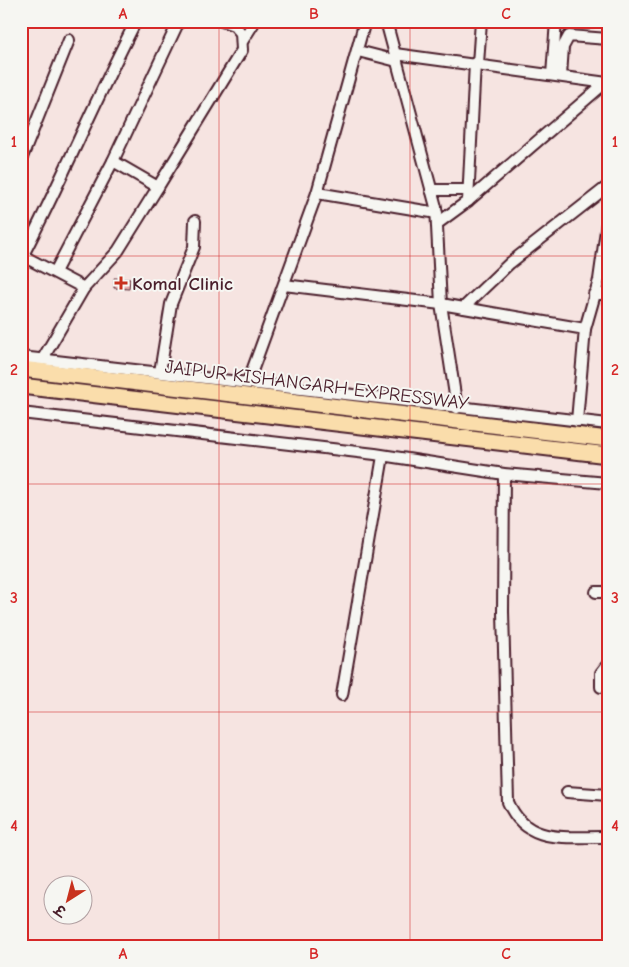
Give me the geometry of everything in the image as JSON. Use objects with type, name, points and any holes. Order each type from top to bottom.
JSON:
[{"type":"highway","name":"JAIPUR KISHANGARH EXPRESSWAY","points":[[21,369],[608,439]]},
{"type":"highway","name":"JAIPUR KISHANGARH EXPRESSWAY","points":[[21,386],[608,455]]},
{"type":"street","points":[[84,288],[22,255],[57,191],[92,108],[136,21]]},
{"type":"street","points":[[55,272],[112,161],[179,21]]},
{"type":"street","points":[[42,360],[84,288],[118,251],[242,50],[243,40],[241,33],[234,25],[222,21]]},
{"type":"street","points":[[243,40],[255,21]]},
{"type":"street","points":[[248,382],[317,193],[365,21]]},
{"type":"street","points":[[386,21],[437,218],[441,304],[457,408]]},
{"type":"street","points":[[468,196],[476,64],[481,21]]},
{"type":"street","points":[[556,21],[556,75]]},
{"type":"street","points":[[556,75],[563,47],[569,36],[608,39]]},
{"type":"street","points":[[21,160],[69,40]]},
{"type":"street","points":[[358,51],[396,58],[476,64],[606,83]]},
{"type":"street","points":[[317,193],[437,218],[468,196],[606,83]]},
{"type":"street","points":[[112,161],[158,187]]},
{"type":"street","points":[[463,308],[510,263],[608,186]]},
{"type":"street","points":[[431,190],[468,196]]},
{"type":"street","points":[[577,421],[585,329],[599,280],[608,216]]},
{"type":"street","points":[[160,372],[171,304],[194,247],[195,221]]},
{"type":"street","points":[[284,286],[441,304],[585,329]]},
{"type":"street","points":[[594,294],[608,294]]},
{"type":"street","points":[[21,357],[608,424]]},
{"type":"street","points":[[21,413],[383,456],[504,474],[608,483]]},
{"type":"street","points":[[342,695],[383,456]]},
{"type":"street","points":[[504,474],[503,612],[508,802],[514,816],[529,830],[547,836],[608,837]]},
{"type":"street","points":[[596,592],[608,592]]},
{"type":"street","points":[[601,687],[601,673],[608,664]]},
{"type":"street","points":[[567,792],[608,795]]},
{"type":"building","points":[[114,278],[130,279],[129,289],[114,288]]},
{"type":"place","name":"Komal Clinic","points":[[121,283]]}]
